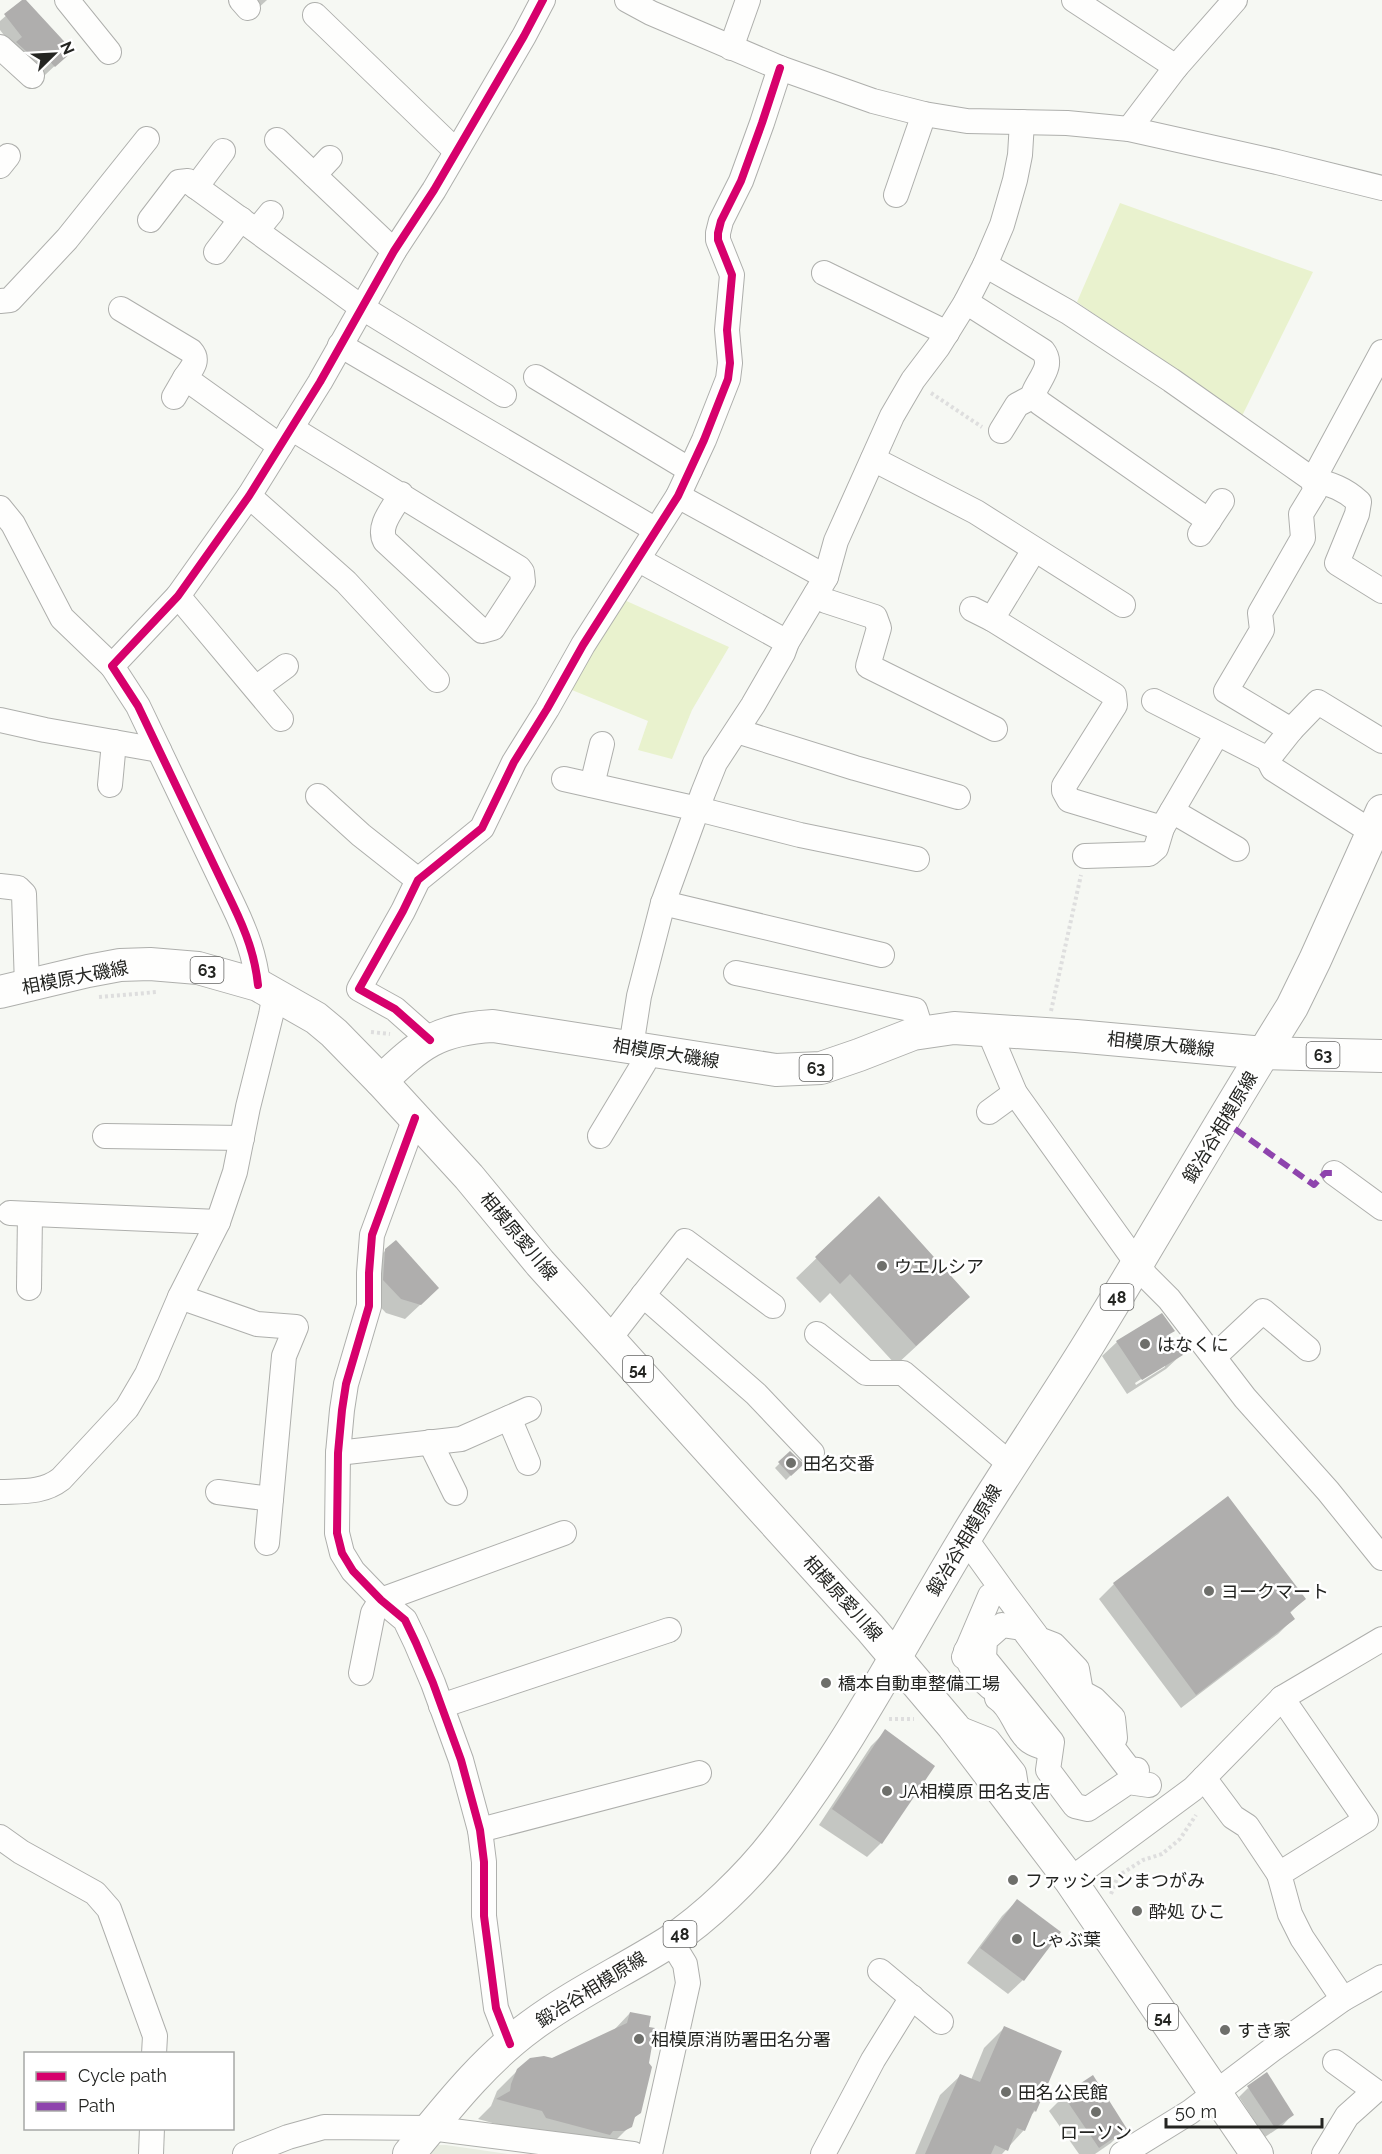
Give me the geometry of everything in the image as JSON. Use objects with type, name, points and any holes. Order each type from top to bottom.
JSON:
[{"type":"main road","name":"鍛冶谷相模原線","points":[[409,2154],[450,2102],[510,2044],[562,2004],[671,1941],[721,1899],[776,1842],[824,1772],[895,1658],[1010,1464],[1090,1342],[1292,1007],[1377,821]]},
{"type":"main road","name":"相模原大磯線","points":[[13,989],[120,966],[150,964],[198,968],[267,989],[316,1018],[381,1081],[411,1053],[430,1040],[458,1029],[493,1026],[776,1070],[821,1068],[922,1032],[954,1028],[1264,1053],[1382,1056]]},
{"type":"main road","name":"相模原愛川線","points":[[381,1081],[469,1177],[540,1263],[610,1338],[953,1726],[1070,1880],[1257,2154]]},
{"type":"street","points":[[67,0],[109,52]]},
{"type":"street","points":[[112,666],[178,596],[249,496],[394,251],[434,190],[543,0]]},
{"type":"street","points":[[627,0],[651,13],[780,68],[873,100],[924,114],[967,121],[1067,123],[1129,129],[1382,188]]},
{"type":"street","points":[[731,48],[748,0]]},
{"type":"street","points":[[1074,0],[1176,67]]},
{"type":"street","points":[[1129,129],[1176,67],[1235,0]]},
{"type":"street","points":[[317,26],[456,151]]},
{"type":"street","points":[[0,47],[32,76]]},
{"type":"street","points":[[430,1040],[395,1009],[359,989],[403,911],[418,879],[482,828],[514,762],[584,645],[678,496],[690,470],[717,410],[730,371],[727,330],[732,275],[718,240],[718,233],[721,221],[745,171],[780,68]]},
{"type":"street","points":[[896,195],[924,114]]},
{"type":"street","points":[[600,1137],[644,1063],[639,1048],[639,996],[663,903],[715,763],[737,731],[821,585],[836,542],[892,416],[913,381],[947,333],[986,265],[1002,225],[1015,180],[1020,155],[1022,122]]},
{"type":"street","points":[[0,301],[10,300],[33,278],[147,139]]},
{"type":"street","points":[[277,140],[322,166],[394,251]]},
{"type":"street","points":[[196,188],[223,151]]},
{"type":"street","points":[[150,220],[179,182],[188,181],[196,188],[256,221],[362,307],[504,395]]},
{"type":"street","points":[[216,252],[256,221]]},
{"type":"street","points":[[986,265],[1068,312],[1171,380],[1313,480],[1333,484],[1350,493],[1359,502],[1357,514],[1337,563],[1382,591]]},
{"type":"street","points":[[824,273],[947,333]]},
{"type":"street","points":[[966,302],[1043,351],[1047,356],[1047,367],[1034,396],[1017,405],[1001,430]]},
{"type":"street","points":[[121,309],[194,355],[195,365],[180,388],[401,494],[519,568],[523,582],[493,628],[482,630],[385,541],[382,536],[383,525],[401,494]]},
{"type":"street","points":[[340,345],[656,530]]},
{"type":"street","points":[[1291,730],[1226,691],[1262,630],[1260,613],[1303,538],[1301,514],[1315,491],[1313,480],[1382,352]]},
{"type":"street","points":[[536,377],[690,470]]},
{"type":"street","points":[[1034,396],[1040,403],[1136,457],[1210,519]]},
{"type":"street","points":[[873,459],[980,504],[1034,550],[1065,557],[1123,605]]},
{"type":"street","points":[[249,496],[346,582],[436,680]]},
{"type":"street","points":[[678,496],[821,585],[826,601],[875,617],[887,629],[868,666],[908,697],[984,730]]},
{"type":"street","points":[[0,508],[13,524],[62,618],[112,666],[138,706],[248,936],[267,989],[235,1172],[218,1222],[180,1297],[147,1374],[127,1408],[62,1479],[51,1487],[41,1490],[0,1492]]},
{"type":"street","points":[[1034,550],[982,614],[1116,698],[1115,705],[1064,786],[1069,800],[1167,820],[1237,849]]},
{"type":"street","points":[[639,560],[787,642]]},
{"type":"street","points":[[178,596],[281,719]]},
{"type":"street","points":[[256,688],[286,666]]},
{"type":"street","points":[[1154,701],[1268,759],[1273,769],[1377,821]]},
{"type":"street","points":[[1268,759],[1291,730],[1318,702],[1382,741]]},
{"type":"street","points":[[0,720],[159,750]]},
{"type":"street","points":[[737,731],[858,758],[932,800],[958,797]]},
{"type":"street","points":[[1084,856],[1149,854],[1156,848],[1167,820],[1217,734]]},
{"type":"street","points":[[110,785],[114,742]]},
{"type":"street","points":[[592,785],[602,744]]},
{"type":"street","points":[[564,779],[698,809],[803,826],[876,841],[917,859]]},
{"type":"street","points":[[318,796],[366,827],[418,879]]},
{"type":"street","points":[[0,886],[18,888],[24,894],[13,989]]},
{"type":"street","points":[[663,903],[767,919],[847,936],[882,955]]},
{"type":"street","points":[[736,973],[807,977],[915,1010],[922,1032]]},
{"type":"street","points":[[988,1029],[1016,1093],[1137,1264],[1215,1356],[1245,1398],[1328,1491],[1382,1558]]},
{"type":"street","points":[[989,1112],[1016,1093]]},
{"type":"street","points":[[415,1118],[372,1235],[369,1306],[346,1384],[339,1453],[337,1533],[342,1553],[353,1571],[381,1600],[405,1620],[461,1760],[480,1830],[484,1862],[484,1916],[496,2008],[510,2044]]},
{"type":"street","points":[[105,1136],[242,1138]]},
{"type":"street","points":[[1334,1173],[1382,1208]]},
{"type":"street","points":[[29,1288],[20,1214],[218,1222]]},
{"type":"street","points":[[610,1338],[685,1241],[773,1306]]},
{"type":"street","points":[[643,1295],[763,1387],[812,1453]]},
{"type":"street","points":[[180,1297],[257,1324],[296,1327],[284,1356],[267,1543]]},
{"type":"street","points":[[1215,1356],[1263,1311],[1303,1336]]},
{"type":"street","points":[[817,1334],[866,1373],[903,1373],[1010,1464]]},
{"type":"street","points":[[874,1393],[891,1373]]},
{"type":"street","points":[[339,1453],[461,1439],[519,1414],[528,1463]]},
{"type":"street","points":[[430,1442],[455,1493]]},
{"type":"street","points":[[218,1492],[271,1499]]},
{"type":"street","points":[[361,1673],[373,1613],[381,1600],[564,1533]]},
{"type":"street","points":[[965,1538],[1003,1599],[1031,1634],[1081,1692],[1094,1699],[1113,1718],[1127,1770]]},
{"type":"street","points":[[1003,1599],[969,1641],[962,1664],[963,1672],[982,1689],[1007,1704],[1080,1796],[1088,1797],[1127,1770]]},
{"type":"street","points":[[1047,1752],[1052,1742],[984,1658],[985,1640],[1002,1625],[1031,1634],[1127,1770],[1167,1810]]},
{"type":"street","points":[[441,1706],[669,1630]]},
{"type":"street","points":[[1070,1880],[1167,1810],[1204,1778],[1282,1698],[1382,1639]]},
{"type":"street","points":[[1279,1875],[1366,1820],[1282,1698]]},
{"type":"street","points":[[480,1830],[699,1773]]},
{"type":"street","points":[[1204,1778],[1233,1817],[1247,1826],[1279,1875],[1294,1922],[1342,1999]]},
{"type":"street","points":[[0,1837],[21,1852],[95,1893],[109,1909],[155,2036],[154,2052]]},
{"type":"street","points":[[650,2154],[688,1983],[685,1964],[671,1941]]},
{"type":"street","points":[[880,1971],[941,2022]]},
{"type":"street","points":[[1122,2154],[1190,2112],[1342,1999],[1382,1977]]},
{"type":"street","points":[[823,2154],[873,2060],[912,1997]]},
{"type":"street","points":[[1324,2154],[1347,2116],[1375,2091],[1335,2062]]},
{"type":"street","points":[[245,2154],[288,2137],[324,2127],[430,2128],[633,2154]]},
{"type":"street","points":[[151,2154],[152,2130]]},
{"type":"path","points":[[913,381],[987,430],[993,432],[1001,430]]},
{"type":"path","points":[[1049,1022],[1084,856]]},
{"type":"path","points":[[98,998],[162,992]]},
{"type":"shaded area","points":[[438,2145],[446,2145],[508,2154],[431,2154]]},
{"type":"green space","points":[[1120,203],[1313,272],[1241,418],[1077,302]]},
{"type":"green space","points":[[622,599],[729,647],[692,710],[672,759],[638,750],[648,721],[567,688]]},
{"type":"building","points":[[22,0],[26,0],[73,51],[55,67],[44,55],[37,61],[16,42],[22,37],[4,14]]},
{"type":"building","name":"ウエルシア","points":[[879,1196],[970,1297],[916,1346],[850,1274],[840,1284],[815,1257]]},
{"type":"building","points":[[396,1240],[439,1288],[421,1305],[401,1299],[383,1280],[385,1249]]},
{"type":"building","points":[[1162,1313],[1175,1331],[1168,1335],[1183,1355],[1142,1380],[1116,1341]]},
{"type":"building","name":"田名交番","points":[[790,1451],[804,1464],[791,1476],[778,1462]]},
{"type":"building","name":"ヨークマート","points":[[1228,1496],[1306,1599],[1290,1612],[1295,1619],[1196,1695],[1113,1583]]},
{"type":"building","points":[[885,1729],[935,1766],[882,1844],[832,1809]]},
{"type":"building","points":[[1017,1899],[1061,1932],[1024,1981],[980,1948]]},
{"type":"building","points":[[630,2012],[651,2016],[649,2027],[655,2028],[649,2063],[652,2067],[641,2113],[635,2117],[632,2127],[624,2131],[613,2131],[610,2135],[546,2118],[542,2111],[496,2099],[510,2091],[517,2069],[530,2058],[544,2056],[552,2058],[627,2023]]},
{"type":"building","name":"田名公民館","points":[[1004,2026],[1062,2051],[1036,2112],[1034,2110],[1025,2131],[1017,2128],[1008,2151],[995,2145],[991,2154],[925,2154],[960,2074],[980,2082]]},
{"type":"building","points":[[1267,2072],[1294,2115],[1275,2128],[1247,2086]]},
{"type":"building","name":"ローソン","points":[[1093,2075],[1127,2129],[1099,2148],[1063,2095]]},
{"type":"marked path","points":[[1235,1129],[1314,1185],[1325,1173],[1334,1173]]},
{"type":"cycle path","points":[[258,985],[252,954],[238,915],[138,706],[112,666],[178,596],[249,496],[320,382],[394,251],[434,190],[543,0]]},
{"type":"cycle path","points":[[430,1040],[395,1009],[359,989],[418,880],[482,828],[514,762],[583,645],[678,496],[704,440],[728,379],[730,363],[727,330],[732,275],[718,240],[718,233],[721,221],[741,181],[780,68]]},
{"type":"cycle path","points":[[415,1118],[372,1235],[369,1306],[346,1384],[342,1410],[338,1453],[337,1533],[342,1553],[353,1571],[381,1600],[405,1620],[433,1683],[461,1760],[480,1830],[484,1862],[484,1916],[496,2008],[510,2044]]},
{"type":"place","name":"ウエルシア","points":[[882,1266]]},
{"type":"place","name":"はなくに","points":[[1145,1344]]},
{"type":"place","name":"田名交番","points":[[791,1463]]},
{"type":"place","name":"ヨークマート","points":[[1209,1591]]},
{"type":"place","name":"橋本自動車整備工場","points":[[826,1683]]},
{"type":"place","name":"JA相模原 田名支店","points":[[887,1791]]},
{"type":"place","name":"ファッションまつがみ","points":[[1013,1880]]},
{"type":"place","name":"酔処 ひこ","points":[[1137,1911]]},
{"type":"place","name":"しゃぶ葉","points":[[1017,1939]]},
{"type":"place","name":"すき家","points":[[1225,2030]]},
{"type":"place","name":"相模原消防署田名分署","points":[[639,2039]]},
{"type":"place","name":"田名公民館","points":[[1006,2092]]},
{"type":"place","name":"ローソン","points":[[1096,2112]]}]
